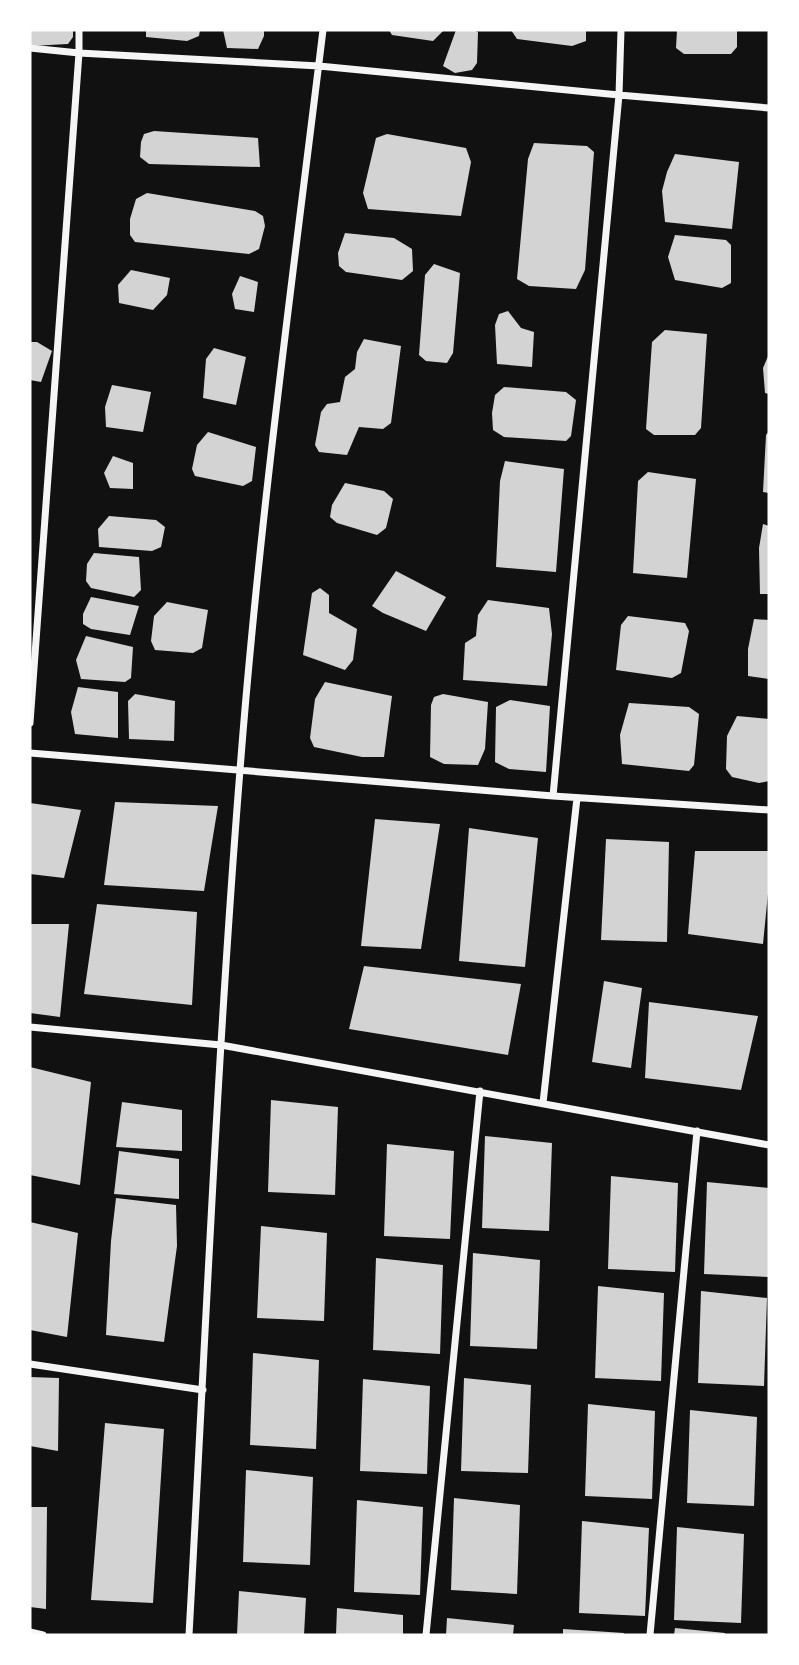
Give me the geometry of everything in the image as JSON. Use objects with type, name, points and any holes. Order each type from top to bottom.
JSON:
[{"type":"street","points":[[30,723],[79,30]]},
{"type":"street","points":[[189,1635],[221,1045],[240,769],[267,487],[323,30]]},
{"type":"street","points":[[553,796],[619,96],[621,30]]},
{"type":"street","points":[[30,48],[318,66],[769,108]]},
{"type":"street","points":[[30,752],[553,796],[769,810]]},
{"type":"street","points":[[543,1103],[577,797]]},
{"type":"street","points":[[30,1027],[221,1045],[769,1145]]},
{"type":"street","points":[[426,1635],[480,1091]]},
{"type":"street","points":[[650,1635],[697,1132]]},
{"type":"street","points":[[30,1364],[203,1390]]},
{"type":"street","points":[[30,1632],[43,1635]]},
{"type":"building","points":[[30,30],[73,30],[73,37],[68,44],[30,46]]},
{"type":"building","points":[[146,30],[200,30],[199,36],[187,41],[146,37]]},
{"type":"building","points":[[223,30],[264,30],[264,36],[258,49],[227,48]]},
{"type":"building","points":[[389,30],[444,30],[433,41],[392,35]]},
{"type":"building","points":[[456,30],[478,32],[477,63],[472,70],[455,73],[443,66]]},
{"type":"building","points":[[511,30],[586,30],[586,41],[572,46],[517,39]]},
{"type":"building","points":[[677,30],[737,30],[737,47],[731,54],[684,54],[676,48]]},
{"type":"building","points":[[154,131],[258,138],[260,167],[149,164],[140,157],[141,142],[144,134]]},
{"type":"building","points":[[387,134],[466,148],[471,162],[461,216],[368,209],[363,193],[376,138]]},
{"type":"building","points":[[534,143],[587,146],[594,152],[585,270],[576,289],[529,286],[517,279],[528,159]]},
{"type":"building","points":[[675,154],[739,162],[732,229],[665,222],[662,191]]},
{"type":"building","points":[[147,193],[255,211],[263,216],[265,226],[259,249],[249,254],[135,242],[130,235],[130,219],[136,199]]},
{"type":"building","points":[[345,233],[394,238],[412,249],[413,271],[402,280],[346,272],[339,266],[338,253]]},
{"type":"building","points":[[675,235],[726,240],[731,245],[731,283],[722,288],[675,280],[668,257]]},
{"type":"building","points":[[434,264],[460,273],[453,353],[447,363],[426,361],[419,355],[425,275]]},
{"type":"building","points":[[131,270],[170,278],[167,295],[153,310],[119,303],[118,285]]},
{"type":"building","points":[[240,276],[258,282],[254,312],[235,309],[232,294]]},
{"type":"building","points":[[508,311],[521,328],[534,332],[532,367],[497,364],[495,325],[499,314]]},
{"type":"building","points":[[665,330],[707,334],[701,428],[695,435],[654,435],[646,429],[652,342]]},
{"type":"building","points":[[364,339],[401,346],[391,423],[383,429],[359,427],[347,455],[319,452],[315,445],[321,412],[327,404],[340,402],[345,377],[355,369],[357,352]]},
{"type":"building","points":[[30,342],[37,342],[52,351],[41,382],[30,380]]},
{"type":"building","points":[[214,348],[246,357],[236,405],[203,398],[206,359]]},
{"type":"building","points":[[769,354],[769,394],[765,393],[763,368]]},
{"type":"building","points":[[112,385],[151,392],[143,432],[106,427],[105,407]]},
{"type":"building","points":[[504,387],[566,392],[576,400],[571,436],[566,441],[504,437],[493,430],[495,395]]},
{"type":"building","points":[[769,431],[769,493],[763,492],[766,435]]},
{"type":"building","points":[[208,432],[256,447],[252,481],[243,486],[195,476],[192,469],[197,445]]},
{"type":"building","points":[[113,456],[133,463],[133,489],[110,488],[104,473]]},
{"type":"building","points":[[505,461],[564,469],[556,572],[496,567],[500,481]]},
{"type":"building","points":[[648,472],[696,479],[687,578],[633,573],[638,481]]},
{"type":"building","points":[[345,483],[384,491],[393,499],[386,528],[377,535],[337,523],[330,517],[332,505]]},
{"type":"building","points":[[109,516],[156,520],[165,527],[161,547],[152,551],[99,547],[98,529]]},
{"type":"building","points":[[763,524],[769,526],[769,594],[760,594],[759,548]]},
{"type":"building","points":[[94,553],[139,557],[141,590],[134,597],[91,588],[86,581],[87,564]]},
{"type":"building","points":[[396,571],[446,597],[426,631],[372,606]]},
{"type":"building","points":[[320,588],[329,595],[329,613],[357,629],[353,660],[345,670],[303,655],[312,593]]},
{"type":"building","points":[[91,597],[139,606],[130,635],[91,629],[83,624],[83,614]]},
{"type":"building","points":[[488,600],[549,608],[552,634],[547,686],[463,680],[465,643],[476,636],[478,615]]},
{"type":"building","points":[[167,602],[208,610],[202,648],[193,653],[155,650],[151,641],[154,616]]},
{"type":"building","points":[[628,616],[685,623],[689,631],[681,673],[672,678],[616,670],[621,625]]},
{"type":"building","points":[[754,619],[769,620],[769,679],[748,676],[748,649]]},
{"type":"building","points":[[86,636],[133,647],[131,678],[125,682],[81,679],[76,660]]},
{"type":"building","points":[[325,682],[392,696],[384,757],[362,757],[314,747],[310,738],[315,699]]},
{"type":"building","points":[[78,687],[118,692],[118,738],[75,734],[71,712]]},
{"type":"building","points":[[135,694],[175,701],[174,741],[129,739],[128,701]]},
{"type":"building","points":[[443,694],[488,702],[485,749],[478,765],[444,764],[430,757],[431,705],[434,697]]},
{"type":"building","points":[[510,700],[550,706],[546,772],[509,769],[495,762],[496,707]]},
{"type":"building","points":[[629,703],[689,707],[699,714],[694,765],[689,771],[622,764],[620,735]]},
{"type":"building","points":[[737,716],[769,719],[769,781],[759,783],[732,777],[726,769],[727,736]]},
{"type":"building","points":[[115,802],[218,806],[204,891],[104,885]]},
{"type":"building","points":[[30,803],[81,810],[64,878],[30,874]]},
{"type":"building","points":[[375,819],[440,824],[421,949],[361,946]]},
{"type":"building","points":[[469,828],[538,838],[525,967],[459,961]]},
{"type":"building","points":[[606,839],[669,842],[667,942],[601,940]]},
{"type":"building","points":[[695,851],[769,851],[763,944],[688,934]]},
{"type":"building","points":[[97,904],[197,912],[192,1005],[84,994]]},
{"type":"building","points":[[30,924],[69,924],[60,1017],[30,1013]]},
{"type":"building","points":[[364,966],[521,984],[508,1055],[349,1029]]},
{"type":"building","points":[[604,981],[642,988],[631,1068],[592,1062]]},
{"type":"building","points":[[649,1002],[758,1016],[741,1090],[645,1078]]},
{"type":"building","points":[[30,1067],[91,1082],[80,1185],[30,1175]]},
{"type":"building","points":[[271,1100],[338,1107],[335,1195],[268,1192]]},
{"type":"building","points":[[122,1102],[182,1110],[182,1151],[116,1147]]},
{"type":"building","points":[[485,1136],[552,1143],[549,1231],[482,1228]]},
{"type":"building","points":[[387,1144],[454,1151],[450,1239],[384,1236]]},
{"type":"building","points":[[119,1151],[179,1159],[179,1199],[114,1194]]},
{"type":"building","points":[[611,1176],[678,1183],[675,1272],[608,1269]]},
{"type":"building","points":[[707,1182],[769,1188],[769,1277],[704,1274]]},
{"type":"building","points":[[116,1198],[176,1205],[177,1246],[164,1342],[106,1335]]},
{"type":"building","points":[[30,1222],[78,1233],[67,1337],[30,1330]]},
{"type":"building","points":[[261,1226],[327,1233],[324,1321],[257,1318]]},
{"type":"building","points":[[473,1253],[540,1260],[537,1349],[470,1346]]},
{"type":"building","points":[[376,1258],[443,1265],[440,1354],[373,1350]]},
{"type":"building","points":[[598,1286],[664,1293],[661,1381],[595,1378]]},
{"type":"building","points":[[701,1291],[767,1298],[764,1386],[698,1383]]},
{"type":"building","points":[[253,1353],[319,1360],[316,1449],[250,1445]]},
{"type":"building","points":[[30,1377],[59,1378],[58,1451],[30,1446]]},
{"type":"building","points":[[464,1378],[531,1385],[528,1473],[461,1471]]},
{"type":"building","points":[[363,1379],[430,1386],[427,1474],[360,1471]]},
{"type":"building","points":[[588,1404],[655,1411],[652,1499],[585,1496]]},
{"type":"building","points":[[690,1410],[757,1417],[754,1506],[687,1503]]},
{"type":"building","points":[[105,1423],[164,1429],[153,1603],[91,1600]]},
{"type":"building","points":[[246,1470],[313,1477],[310,1565],[243,1562]]},
{"type":"building","points":[[454,1498],[520,1505],[517,1594],[451,1590]]},
{"type":"building","points":[[357,1500],[423,1507],[420,1595],[354,1592]]},
{"type":"building","points":[[30,1507],[47,1507],[46,1609],[30,1607]]},
{"type":"building","points":[[582,1521],[649,1528],[645,1616],[579,1613]]},
{"type":"building","points":[[677,1527],[744,1534],[741,1623],[674,1620]]},
{"type":"building","points":[[239,1591],[306,1598],[304,1635],[237,1635]]},
{"type":"building","points":[[337,1608],[403,1615],[403,1635],[336,1635]]},
{"type":"building","points":[[447,1618],[514,1625],[513,1635],[446,1635]]},
{"type":"building","points":[[675,1628],[725,1633],[725,1635],[674,1635]]},
{"type":"building","points":[[563,1629],[624,1633],[624,1635],[563,1635]]}]
